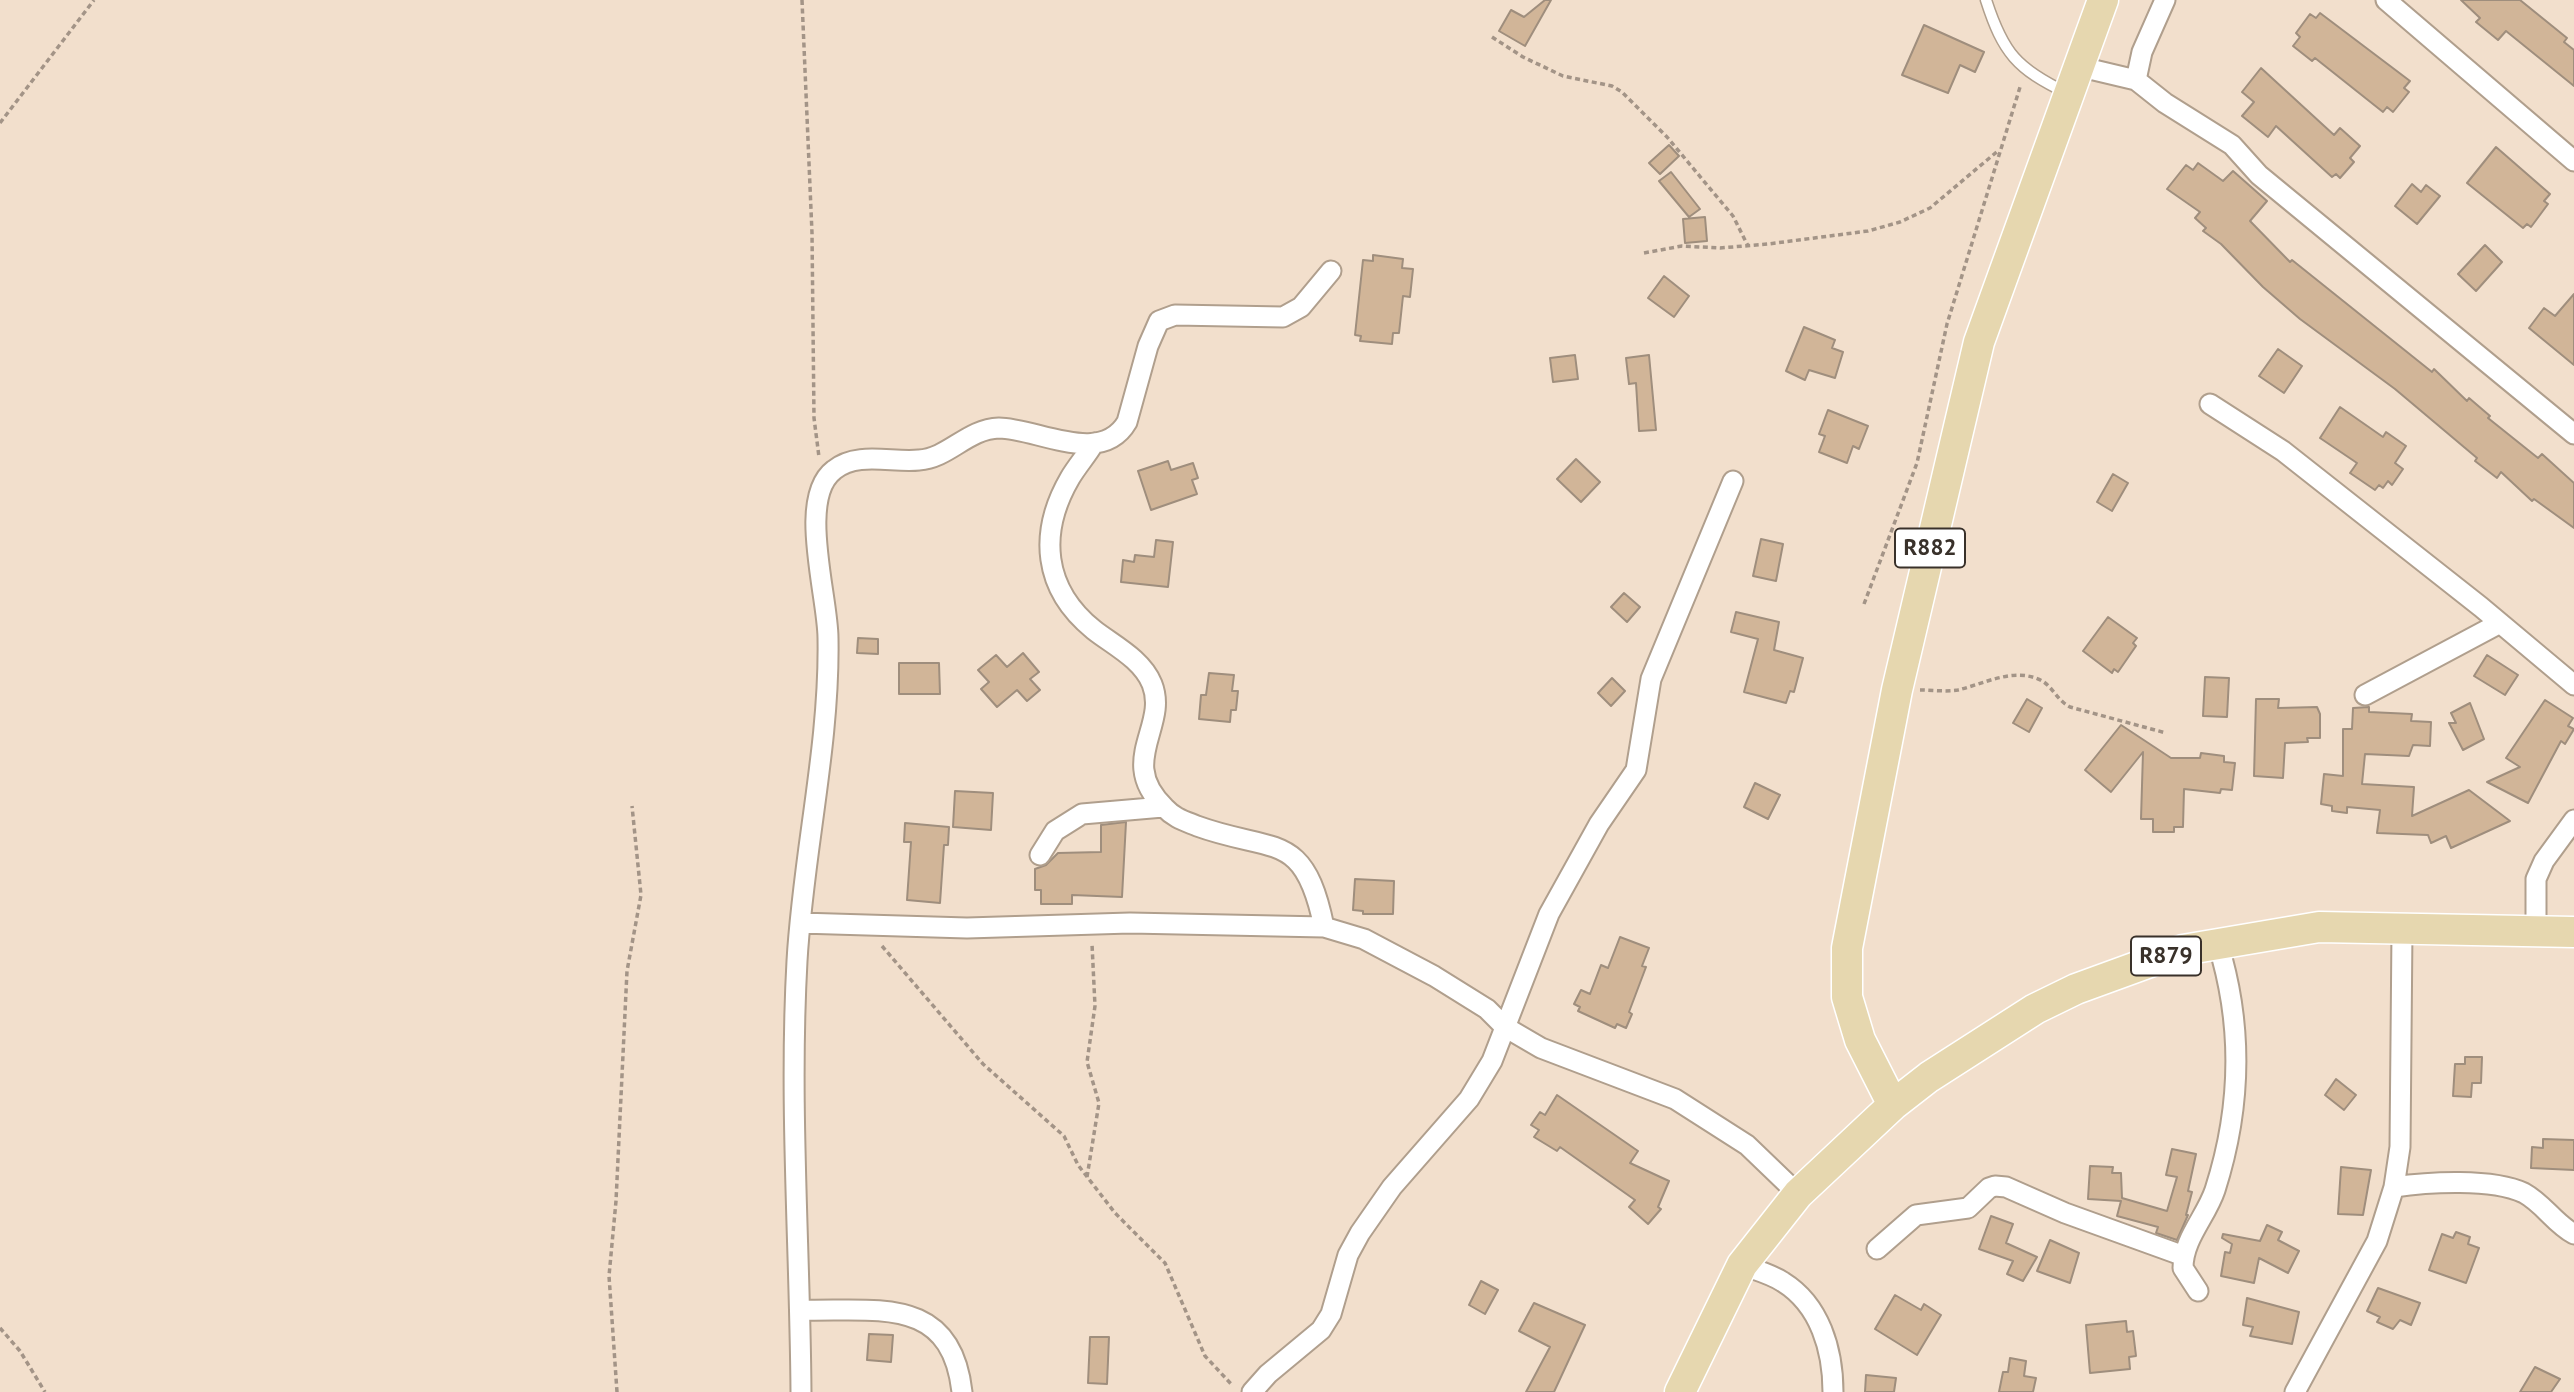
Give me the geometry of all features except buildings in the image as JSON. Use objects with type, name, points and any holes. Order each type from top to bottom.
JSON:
[{"type":"main road","name":"R882","points":[[1893,1105],[1860,1040],[1847,997],[1847,948],[1897,690],[1979,342],[2103,0]]},
{"type":"main road","name":"R879","points":[[1680,1392],[1742,1265],[1820,1170],[1929,1077],[2035,1009],[2076,989],[2183,950],[2319,927],[2574,932]]},
{"type":"street","points":[[2136,80],[2142,52],[2165,0]]},
{"type":"street","points":[[2386,0],[2574,161]]},
{"type":"street","points":[[2072,80],[2136,80],[2165,103],[2232,145],[2259,175],[2574,434]]},
{"type":"street","points":[[801,1392],[793,1069],[800,923],[825,727],[828,635],[816,514],[822,480],[836,467],[851,461],[920,460],[934,457],[961,440],[985,430],[1001,428],[1053,439],[1094,443],[1110,438],[1124,427],[1133,406],[1148,346],[1160,321],[1175,315],[1283,317],[1301,307],[1331,271]]},
{"type":"street","points":[[2210,404],[2283,451],[2574,685]]},
{"type":"street","points":[[1094,443],[1061,497],[1053,521],[1050,559],[1059,589],[1073,611],[1137,664],[1152,683],[1155,701],[1153,720],[1143,753],[1144,773],[1163,807],[1188,822],[1274,844],[1303,864],[1317,894],[1324,927]]},
{"type":"street","points":[[1245,1390],[1321,1330],[1331,1314],[1348,1255],[1360,1233],[1392,1187],[1469,1099],[1492,1060],[1549,914],[1599,824],[1636,770],[1651,679],[1733,481]]},
{"type":"street","points":[[2365,695],[2500,623]]},
{"type":"street","points":[[1040,855],[1055,831],[1082,814],[1163,807]]},
{"type":"street","points":[[2536,930],[2536,878],[2544,861],[2574,820]]},
{"type":"street","points":[[800,923],[967,928],[1091,925],[1324,927],[1364,939],[1443,981],[1487,1009],[1505,1027],[1541,1048],[1675,1099],[1747,1145],[1798,1194]]},
{"type":"street","points":[[2295,1392],[2377,1241],[2394,1187],[2400,1147],[2402,930]]},
{"type":"street","points":[[2198,1291],[2182,1268],[2184,1256],[2214,1194],[2235,1107],[2237,1046],[2229,978],[2218,944]]},
{"type":"street","points":[[2394,1187],[2419,1183],[2503,1187],[2523,1193],[2543,1207],[2558,1225],[2574,1234]]},
{"type":"street","points":[[1877,1249],[1916,1215],[1968,1208],[1989,1188],[1995,1186],[2006,1187],[2065,1213],[2184,1256]]},
{"type":"street","points":[[1742,1265],[1782,1282],[1809,1304],[1824,1333],[1833,1392]]},
{"type":"street","points":[[800,1310],[915,1316],[937,1330],[949,1345],[954,1354],[962,1392]]},
{"type":"lane","points":[[1986,0],[2000,41],[2010,56],[2026,70],[2072,80]]},
{"type":"path","points":[[0,123],[94,0]]},
{"type":"path","points":[[802,0],[812,233],[814,418],[822,480]]},
{"type":"path","points":[[1492,37],[1524,57],[1563,75],[1612,86],[1622,92],[1667,137],[1733,216],[1748,246]]},
{"type":"path","points":[[1864,604],[1917,463],[1947,324],[2026,70]]},
{"type":"path","points":[[1644,253],[1682,246],[1748,246],[1868,231],[1900,222],[1930,208],[2001,148]]},
{"type":"path","points":[[1897,690],[1955,690],[1992,680],[2027,675],[2040,680],[2063,703],[2070,706],[2166,733]]},
{"type":"path","points":[[617,1392],[609,1276],[616,1201],[627,971],[641,895],[632,806]]},
{"type":"path","points":[[1087,1177],[1099,1103],[1087,1062],[1095,1006],[1091,925]]},
{"type":"path","points":[[865,926],[983,1064],[1064,1136],[1087,1177],[1115,1213],[1165,1264],[1205,1356],[1245,1390]]},
{"type":"path","points":[[0,1328],[20,1351],[45,1392]]}]
